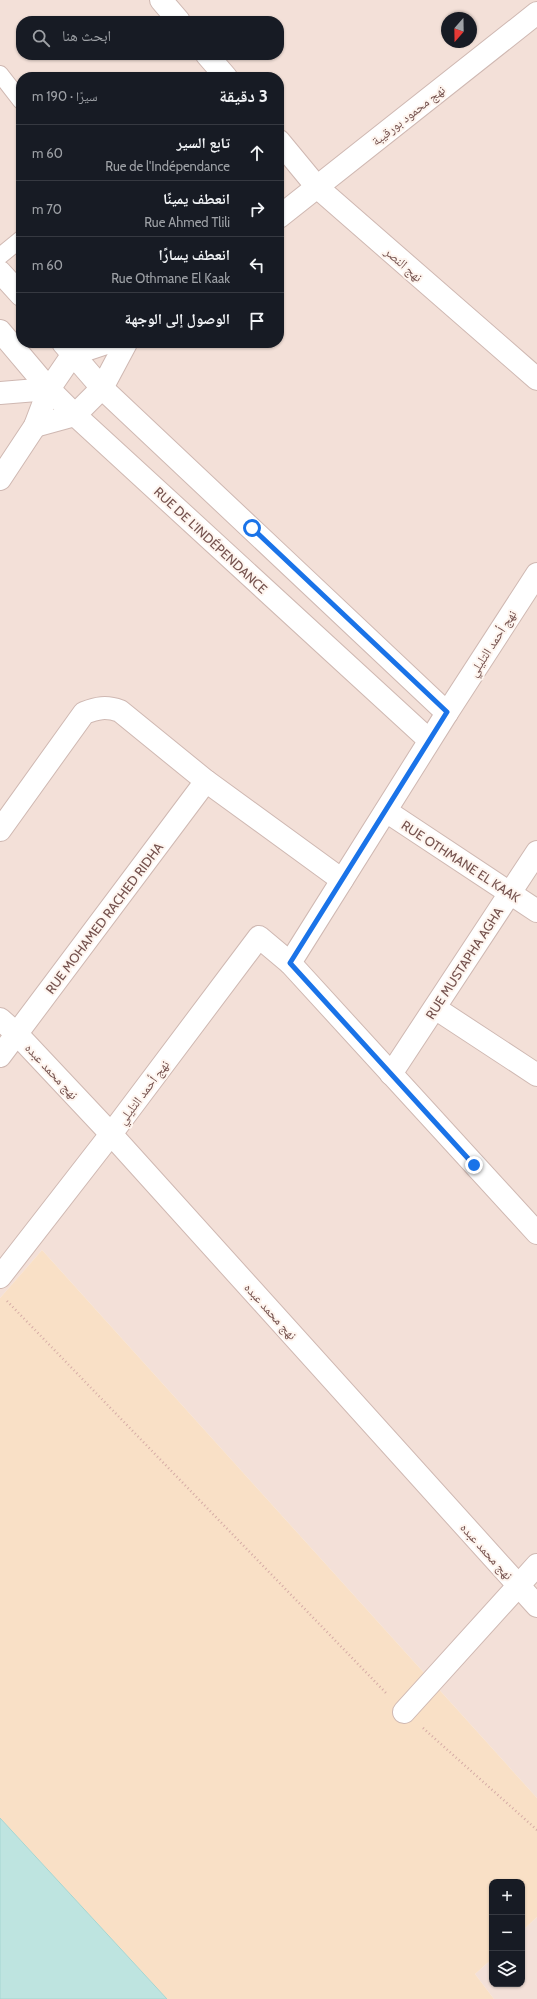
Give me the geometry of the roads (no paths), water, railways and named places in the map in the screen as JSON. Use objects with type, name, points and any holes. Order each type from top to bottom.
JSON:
[{"type":"street","points":[[161,0],[175,16]]},
{"type":"street","name":"نهج محمود بورقيبة","points":[[284,213],[537,13]]},
{"type":"street","points":[[211,60],[222,72]]},
{"type":"street","name":"نهج النصر","points":[[284,147],[317,187],[537,379]]},
{"type":"street","points":[[0,272],[16,290]]},
{"type":"street","name":"RUE DE L'INDÉPENDANCE","points":[[0,331],[49,389],[75,415],[429,740]]},
{"type":"street","points":[[35,426],[75,415],[102,388],[123,348]]},
{"type":"street","points":[[0,479],[35,426],[49,389],[68,349],[102,388],[447,712]]},
{"type":"street","points":[[0,393],[49,389]]},
{"type":"street","name":"نهج أحمد التليلي","points":[[0,1277],[111,1134],[259,937],[290,963],[447,712],[533,588]]},
{"type":"street","points":[[0,830],[84,713],[95,708],[108,707],[120,711],[206,780],[342,880]]},
{"type":"street","name":"RUE MOHAMED RACHED RIDHA","points":[[0,1056],[206,780]]},
{"type":"street","name":"RUE OTHMANE EL KAAK","points":[[386,811],[537,912]]},
{"type":"street","name":"RUE MUSTAPHA AGHA","points":[[391,1074],[537,852]]},
{"type":"street","points":[[290,963],[537,1233]]},
{"type":"street","points":[[435,1008],[537,1075]]},
{"type":"street","name":"نهج محمد عبده","points":[[0,1019],[17,1034],[111,1134],[537,1606]]},
{"type":"street","points":[[404,1712],[537,1565]]},
{"type":"lane","points":[[0,74],[16,95]]},
{"type":"lane","points":[[0,256],[16,243]]},
{"type":"water","points":[[0,1818],[167,1999],[0,1999]]}]
